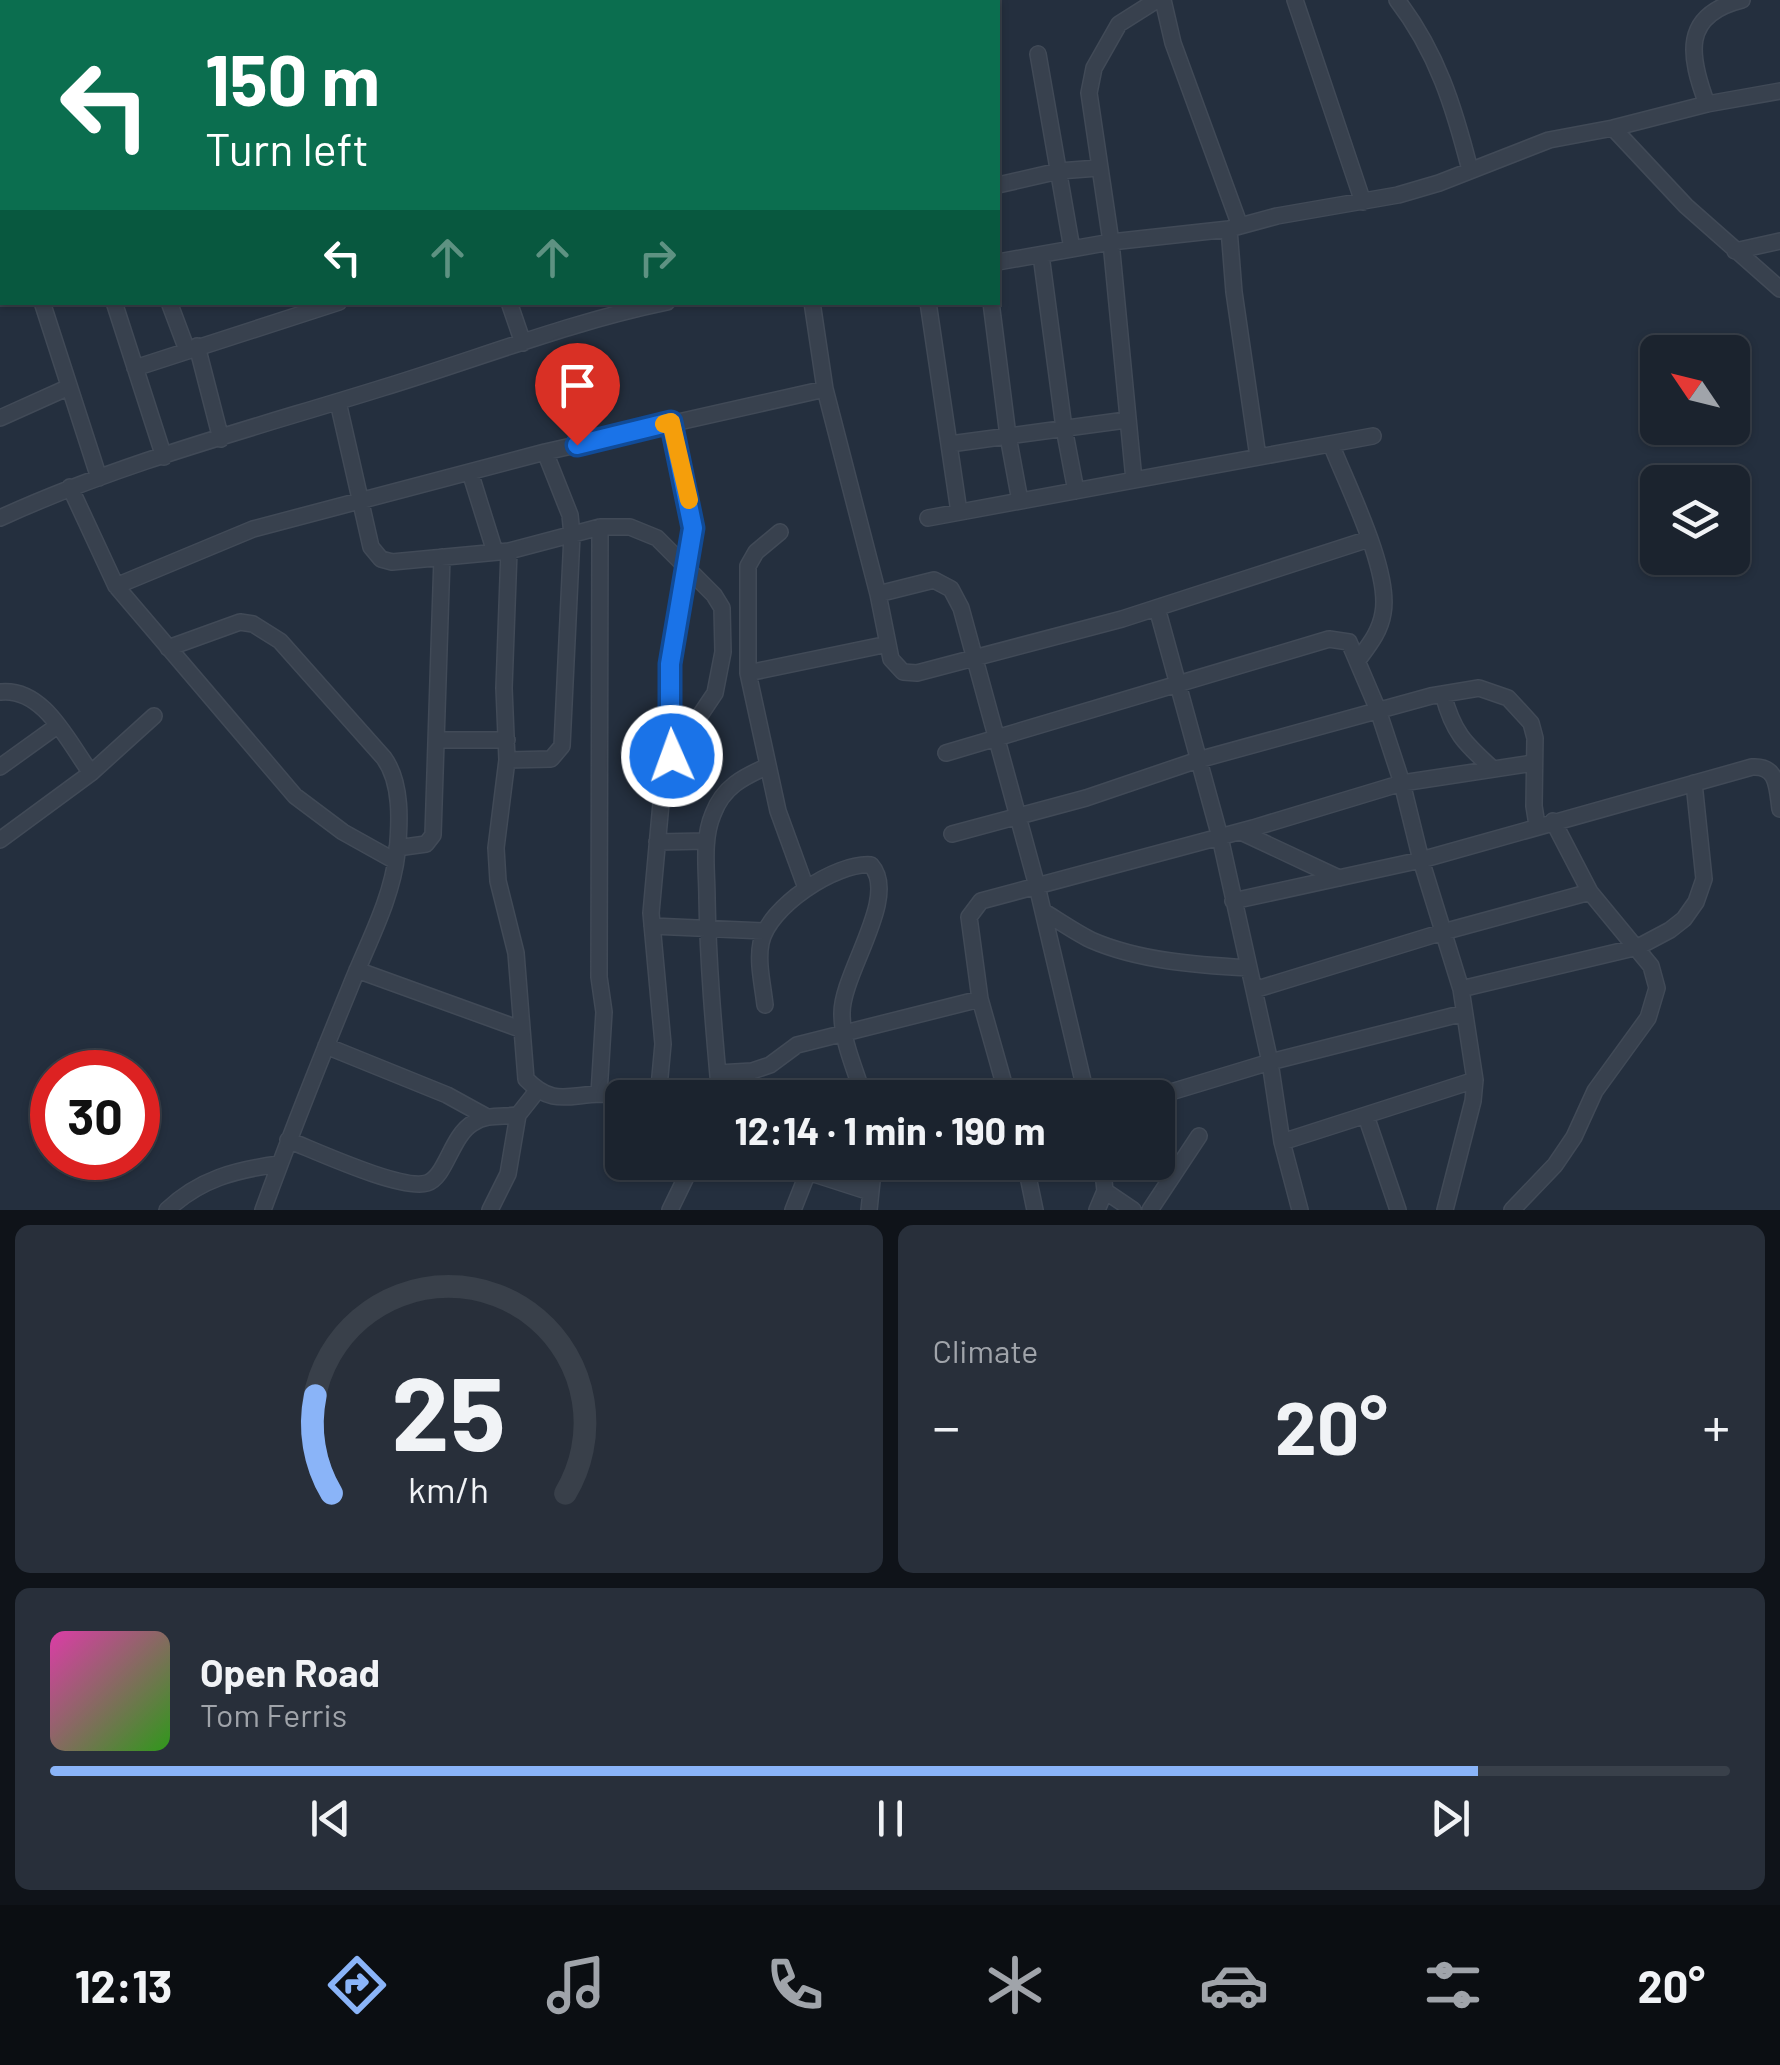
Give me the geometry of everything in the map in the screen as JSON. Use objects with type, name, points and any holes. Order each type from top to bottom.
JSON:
[{"type":"street","points":[[1134,480],[1111,242],[1089,93],[1094,68],[1119,24],[1160,0],[1234,228],[1234,292],[1258,458]]},
{"type":"street","points":[[1295,0],[1363,202]]},
{"type":"street","points":[[1397,0],[1429,46],[1452,98],[1470,170]]},
{"type":"street","points":[[1706,104],[1696,73],[1696,31],[1712,10],[1742,0]]},
{"type":"street","points":[[1038,54],[1072,249]]},
{"type":"street","points":[[1000,262],[1111,242],[1234,228],[1277,216],[1363,202],[1426,187],[1549,140],[1780,91]]},
{"type":"street","points":[[1613,128],[1686,206],[1780,289]]},
{"type":"street","points":[[1000,185],[1058,171],[1098,168]]},
{"type":"street","points":[[1736,251],[1780,241]]},
{"type":"street","points":[[1040,254],[1076,490]]},
{"type":"street","points":[[43,305],[99,478]]},
{"type":"street","points":[[115,305],[164,456]]},
{"type":"street","points":[[170,305],[192,348],[221,439]]},
{"type":"street","points":[[135,368],[329,305]]},
{"type":"street","points":[[510,305],[523,342]]},
{"type":"street","points":[[0,518],[70,487],[164,456],[606,316],[654,305]]},
{"type":"street","points":[[812,305],[825,389],[891,659],[904,672],[916,673],[1156,608],[1368,539]]},
{"type":"street","points":[[928,305],[959,512]]},
{"type":"street","points":[[991,305],[1020,501]]},
{"type":"street","points":[[0,418],[68,386]]},
{"type":"street","points":[[116,586],[253,529],[545,452],[825,389]]},
{"type":"street","points":[[338,402],[371,546],[380,559],[392,562],[502,552],[600,527],[645,531],[687,566],[722,608],[723,652],[715,693],[667,769],[652,926],[663,1044],[660,1080]]},
{"type":"street","points":[[950,444],[1126,420]]},
{"type":"street","points":[[671,422],[692,514],[670,664],[670,712],[679,746]]},
{"type":"street","points":[[928,518],[1372,436]]},
{"type":"street","points":[[1331,444],[1378,562],[1384,610],[1378,634],[1358,660]]},
{"type":"street","points":[[506,760],[551,759],[562,746],[572,535],[570,515],[545,452]]},
{"type":"street","points":[[470,472],[502,552],[507,740],[496,848],[498,881],[516,953],[526,1079],[549,1096],[605,1095]]},
{"type":"street","points":[[70,487],[116,586],[295,796],[343,832],[396,854],[426,844],[433,836],[442,557]]},
{"type":"street","points":[[599,1094],[604,1012],[599,977],[600,527]]},
{"type":"street","points":[[780,532],[756,552],[748,566],[748,673],[778,810],[806,888]]},
{"type":"street","points":[[878,594],[934,580],[944,584],[961,608],[1044,911],[1082,1080]]},
{"type":"street","points":[[1156,608],[1220,837],[1270,1062],[1282,1142],[1300,1210]]},
{"type":"street","points":[[168,648],[240,622],[253,624],[280,641],[394,771],[398,797],[396,854],[383,908],[263,1210]]},
{"type":"street","points":[[946,753],[1329,639],[1346,640],[1378,710],[1462,989],[1475,1080],[1445,1210]]},
{"type":"street","points":[[748,673],[888,644]]},
{"type":"street","points":[[952,834],[1086,798],[1198,760],[1442,694],[1479,688],[1508,698],[1531,723],[1535,738],[1533,763],[1545,823],[1590,892],[1651,966],[1656,988],[1648,1018],[1595,1092],[1574,1137],[1555,1165],[1512,1210]]},
{"type":"street","points":[[0,692],[26,695],[41,704],[91,773]]},
{"type":"street","points":[[1442,694],[1450,722],[1460,738],[1493,769]]},
{"type":"street","points":[[0,840],[91,773],[154,716]]},
{"type":"street","points":[[0,767],[57,726]]},
{"type":"street","points":[[436,740],[507,740]]},
{"type":"street","points":[[1003,1080],[980,999],[977,953],[969,917],[981,901],[1241,832],[1402,783],[1533,763]]},
{"type":"street","points":[[719,1080],[707,952],[706,841],[711,817],[730,786],[768,766]]},
{"type":"street","points":[[1233,901],[1421,860],[1752,767],[1765,767],[1776,782],[1780,808]]},
{"type":"street","points":[[1462,989],[1638,947],[1684,919],[1696,902],[1704,879],[1694,783]]},
{"type":"street","points":[[1241,832],[1339,878]]},
{"type":"street","points":[[658,842],[706,841]]},
{"type":"street","points":[[765,1006],[760,952],[766,931],[778,912],[806,888],[862,864],[871,865],[879,880],[878,902],[845,993],[842,1012],[859,1080]]},
{"type":"street","points":[[1254,990],[1590,892]]},
{"type":"street","points":[[1044,911],[1088,939],[1122,952],[1249,968]]},
{"type":"street","points":[[652,926],[766,931]]},
{"type":"street","points":[[357,970],[520,1029]]},
{"type":"street","points":[[718,1073],[752,1071],[770,1065],[797,1045],[980,999]]},
{"type":"street","points":[[1175,1091],[1270,1062],[1464,1013]]},
{"type":"street","points":[[326,1046],[447,1095],[487,1117]]},
{"type":"street","points":[[1282,1142],[1475,1080]]},
{"type":"street","points":[[288,1140],[385,1177],[426,1184],[435,1179],[459,1134],[487,1117],[524,1112],[537,1090]]},
{"type":"street","points":[[490,1210],[508,1174],[518,1115]]},
{"type":"street","points":[[1366,1116],[1398,1210]]},
{"type":"street","points":[[1150,1210],[1199,1136]]},
{"type":"street","points":[[167,1210],[206,1180],[280,1164]]},
{"type":"street","points":[[670,1210],[684,1180]]},
{"type":"street","points":[[793,1210],[805,1180]]},
{"type":"street","points":[[833,1180],[870,1192]]},
{"type":"street","points":[[869,1210],[872,1180]]},
{"type":"street","points":[[1029,1180],[1036,1210]]},
{"type":"street","points":[[1097,1210],[1105,1191],[1104,1180]]},
{"type":"street","points":[[1105,1191],[1133,1210]]},
{"type":"slow traffic","points":[[664,424],[671,422],[689,500]]},
{"type":"route","points":[[577,445],[671,422],[693,528],[670,664],[670,712],[679,746],[672,756]]}]
